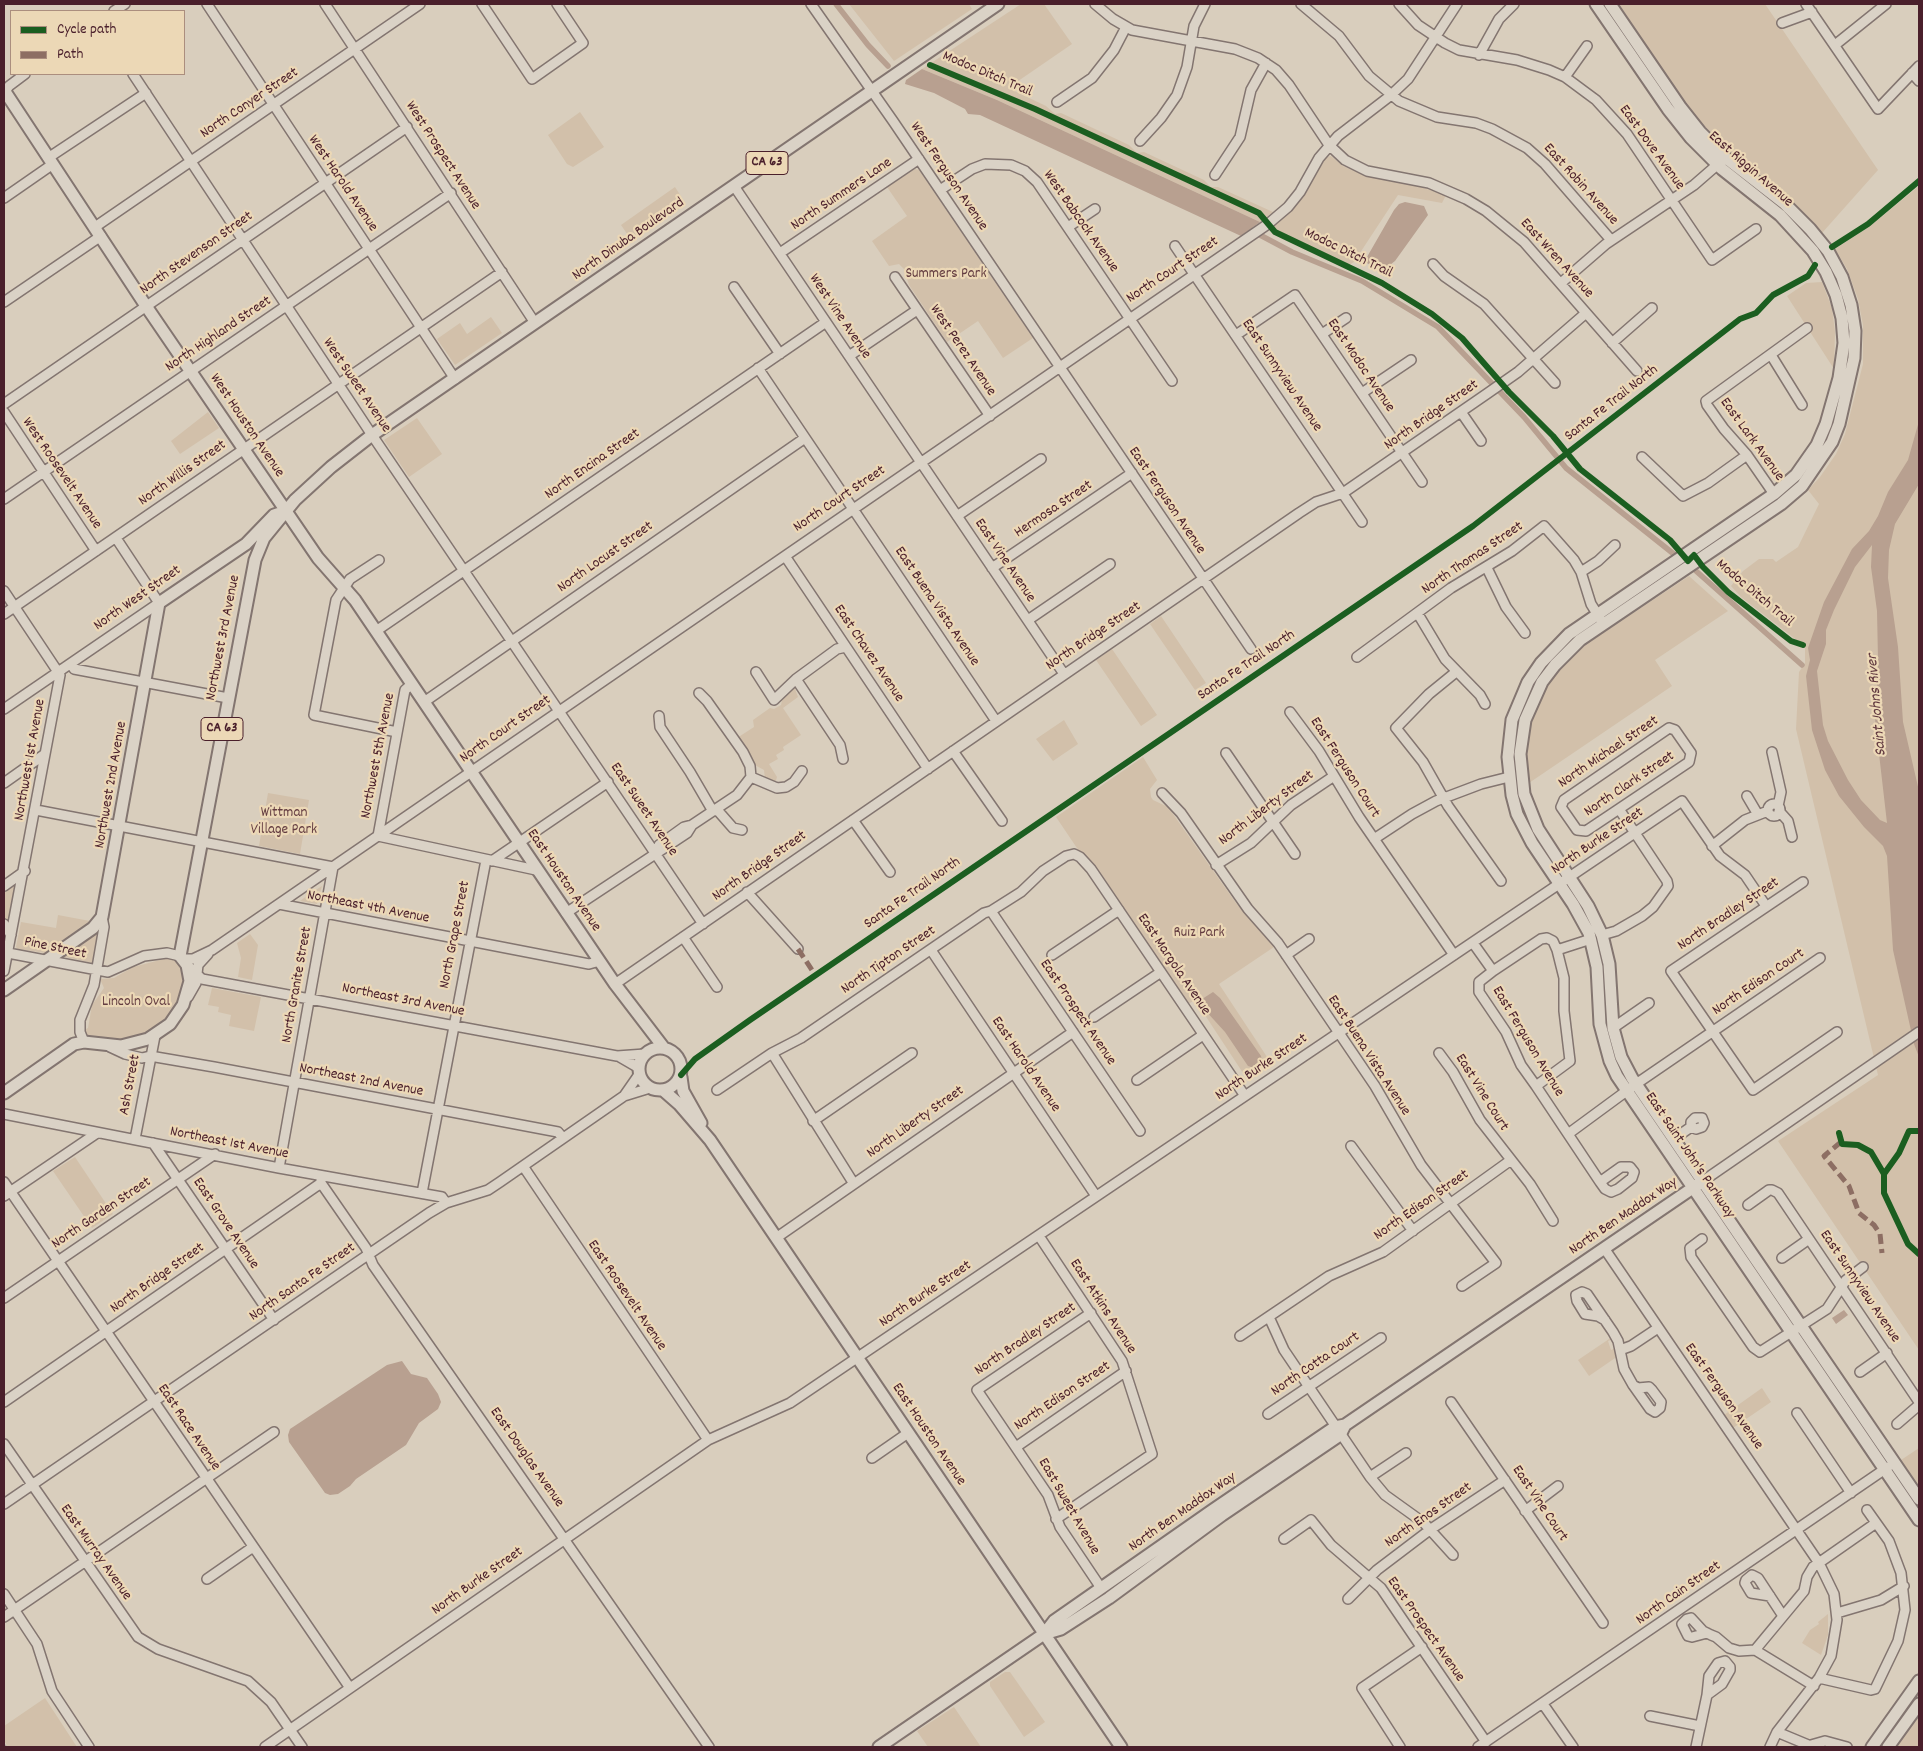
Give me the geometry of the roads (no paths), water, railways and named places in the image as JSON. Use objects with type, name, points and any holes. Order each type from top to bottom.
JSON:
[{"type":"main road","name":"North Dinuba Boulevard","points":[[286,511],[311,484],[372,435],[998,4]]},
{"type":"main road","name":"East Riggin Avenue","points":[[1596,4],[1679,124],[1717,165],[1817,246]]},
{"type":"main road","name":"East Riggin Avenue","points":[[1610,4],[1681,108],[1700,132],[1731,162],[1785,204],[1817,246],[1834,289],[1850,343]]},
{"type":"main road","name":"West Houston Avenue","points":[[4,91],[146,306],[318,558],[344,587],[376,631],[472,773]]},
{"type":"main road","points":[[1735,536],[1744,522],[1773,502],[1774,494],[1796,475],[1817,445],[1826,424],[1850,343]]},
{"type":"main road","points":[[1735,536],[1792,496],[1823,458],[1839,424],[1853,370],[1850,343]]},
{"type":"main road","name":"East Saint John's Parkway","points":[[1699,1184],[1632,1088],[1613,1028],[1609,964],[1596,937],[1532,844],[1521,821],[1512,795],[1509,777],[1508,757],[1512,720],[1528,682],[1540,663],[1557,644],[1597,614],[1774,494]]},
{"type":"main road","name":"North West Street","points":[[159,603],[246,544],[274,515],[286,511]]},
{"type":"main road","name":"Northwest 3rd Avenue","points":[[183,960],[228,698],[257,552],[264,538],[278,524],[286,511]]},
{"type":"main road","name":"East Saint John's Parkway","points":[[1735,536],[1573,646],[1542,682],[1525,720],[1520,754],[1521,775],[1530,813],[1538,829],[1588,906],[1596,937],[1600,1024],[1610,1060],[1674,1138],[1699,1184],[1699,1197],[1895,1462],[1919,1499]]},
{"type":"main road","points":[[246,544],[254,545],[257,552]]},
{"type":"main road","name":"Northwest 2nd Avenue","points":[[102,917],[159,603]]},
{"type":"main road","name":"East Houston Avenue","points":[[472,773],[630,1006],[664,1048]]},
{"type":"main road","points":[[4,990],[93,928],[102,917]]},
{"type":"main road","name":"CA 63","points":[[84,1042],[108,1046],[132,1045],[155,1036],[170,1024],[185,1001],[190,980],[183,960]]},
{"type":"main road","name":"East Houston Avenue","points":[[630,1006],[648,1043],[649,1049],[645,1054]]},
{"type":"main road","points":[[4,1093],[68,1048],[84,1042]]},
{"type":"main road","points":[[658,1048],[664,1048],[676,1055],[680,1061],[680,1077],[674,1086],[664,1090],[650,1088],[642,1079],[639,1070],[645,1054],[658,1048]]},
{"type":"main road","name":"East Houston Avenue","points":[[680,1077],[683,1091],[710,1140],[1121,1747]]},
{"type":"main road","name":"East Houston Avenue","points":[[664,1090],[679,1104],[710,1140]]},
{"type":"main road","name":"North Ben Maddox Way","points":[[1044,1634],[1054,1621],[1101,1588],[1340,1429],[1699,1184]]},
{"type":"main road","name":"East Saint John's Parkway","points":[[1797,1329],[1885,1470],[1919,1520]]},
{"type":"main road","name":"North Ben Maddox Way","points":[[879,1747],[1044,1634],[1061,1629],[1109,1598],[1340,1429]]},
{"type":"main road","points":[[1872,1747],[1919,1681]]},
{"type":"main road","points":[[1888,1747],[1919,1704]]},
{"type":"street","name":"West Harold Avenue","points":[[208,4],[455,379]]},
{"type":"street","name":"West Prospect Avenue","points":[[325,4],[535,323]]},
{"type":"street","name":"North Conyer Street","points":[[4,302],[191,161],[420,4]]},
{"type":"street","points":[[482,4],[532,79],[583,44],[557,4]]},
{"type":"street","name":"West Ferguson Avenue","points":[[811,4],[835,36],[870,91],[940,190],[1060,368]]},
{"type":"street","name":"East Wren Avenue","points":[[1095,4],[1126,26],[1156,36],[1235,50],[1266,64],[1289,85],[1329,145],[1345,160],[1360,168],[1429,184],[1466,199],[1486,211],[1517,235],[1637,371]]},
{"type":"street","points":[[1140,140],[1161,118],[1177,95],[1187,67],[1194,26],[1205,4]]},
{"type":"street","name":"East Robin Avenue","points":[[1301,4],[1339,36],[1369,76],[1390,96],[1421,112],[1476,123],[1522,144],[1545,164],[1611,240]]},
{"type":"street","name":"East Dove Avenue","points":[[1399,4],[1418,25],[1435,38],[1459,50],[1530,63],[1565,78],[1596,100],[1619,124],[1712,260],[1756,229]]},
{"type":"street","name":"North Court Street","points":[[183,960],[212,950],[1265,227],[1288,207],[1329,145],[1351,124],[1390,96],[1412,73],[1457,4]]},
{"type":"street","points":[[1479,55],[1499,19],[1514,4]]},
{"type":"street","points":[[1835,45],[1886,4]]},
{"type":"street","points":[[1782,24],[1809,8],[1878,109],[1919,66]]},
{"type":"street","points":[[1057,102],[1092,78],[1114,50],[1126,26]]},
{"type":"street","points":[[1565,78],[1587,46]]},
{"type":"street","points":[[1215,175],[1240,136],[1246,120],[1251,90],[1266,64]]},
{"type":"street","points":[[1912,73],[1919,81]]},
{"type":"street","points":[[4,91],[24,75]]},
{"type":"street","name":"West Sweet Avenue","points":[[134,75],[372,435],[560,711]]},
{"type":"street","points":[[4,198],[51,161],[146,93]]},
{"type":"street","name":"North Stevenson Street","points":[[4,404],[407,127]]},
{"type":"street","name":"North Summers Lane","points":[[780,253],[918,159]]},
{"type":"street","name":"West Babcock Avenue","points":[[940,190],[972,169],[985,164],[1011,165],[1025,171],[1037,182],[1172,381]]},
{"type":"street","points":[[1561,283],[1611,240],[1701,180],[1717,165]]},
{"type":"street","name":"West Vine Avenue","points":[[734,186],[921,463]]},
{"type":"street","name":"North Highland Street","points":[[4,499],[450,193]]},
{"type":"street","points":[[1068,227],[1095,210]]},
{"type":"street","name":"East Sunnyview Avenue","points":[[1175,246],[1362,522]]},
{"type":"street","points":[[1433,264],[1444,276],[1466,289],[1484,304],[1555,383]]},
{"type":"street","name":"North Willis Street","points":[[4,614],[502,272]]},
{"type":"street","name":"West Perez Avenue","points":[[895,277],[990,416]]},
{"type":"street","points":[[734,287],[780,354]]},
{"type":"street","name":"East Modoc Avenue","points":[[1236,335],[1295,295],[1422,482]]},
{"type":"street","points":[[1612,342],[1652,308]]},
{"type":"street","points":[[849,356],[917,310]]},
{"type":"street","name":"North Bridge Street","points":[[615,984],[1202,579],[1316,502],[1343,493],[1488,394],[1586,313]]},
{"type":"street","points":[[1322,334],[1346,318]]},
{"type":"street","name":"North Encina Street","points":[[376,631],[465,572],[826,322]]},
{"type":"street","points":[[1802,405],[1771,355],[1807,328]]},
{"type":"street","name":"East Lark Avenue","points":[[1771,355],[1706,401],[1724,429],[1747,455],[1774,494]]},
{"type":"street","points":[[1362,393],[1410,360]]},
{"type":"street","name":"East Buena Vista Avenue","points":[[758,368],[996,721]]},
{"type":"street","name":"East Ferguson Avenue","points":[[1060,368],[1250,649]]},
{"type":"street","name":"West Roosevelt Avenue","points":[[4,412],[96,551]]},
{"type":"street","points":[[1461,412],[1481,441]]},
{"type":"street","name":"North Locust Street","points":[[424,702],[805,438]]},
{"type":"street","points":[[1642,457],[1683,496],[1708,483],[1747,455]]},
{"type":"street","points":[[957,516],[1041,459]]},
{"type":"street","name":"East Vine Avenue","points":[[921,463],[1064,674]]},
{"type":"street","name":"Hermosa Street","points":[[992,568],[1132,474]]},
{"type":"street","name":"North Thomas Street","points":[[1357,657],[1451,588],[1487,568],[1525,543],[1544,526],[1574,560],[1581,572]]},
{"type":"street","name":"West Roosevelt Avenue","points":[[116,538],[159,603]]},
{"type":"street","points":[[1604,624],[1588,597],[1581,572],[1598,562],[1615,545]]},
{"type":"street","name":"East Chavez Avenue","points":[[785,556],[928,769]]},
{"type":"street","points":[[379,560],[350,579],[336,600],[314,715],[397,732]]},
{"type":"street","points":[[1028,620],[1110,564]]},
{"type":"street","points":[[1487,568],[1506,607],[1525,633]]},
{"type":"street","points":[[4,591],[58,672]]},
{"type":"street","name":"North West Street","points":[[4,709],[159,603]]},
{"type":"street","points":[[1418,614],[1434,643],[1456,672],[1480,695],[1486,704]]},
{"type":"street","points":[[756,672],[774,700],[796,679],[815,666],[829,662],[846,647]]},
{"type":"street","points":[[70,664],[74,669],[228,698]]},
{"type":"street","name":"Northwest 1st Avenue","points":[[4,971],[36,810],[60,676],[58,672]]},
{"type":"street","points":[[1456,672],[1429,694],[1396,728],[1423,762],[1443,798],[1501,882]]},
{"type":"street","points":[[796,679],[840,745],[843,759]]},
{"type":"street","name":"Northwest 5th Avenue","points":[[378,836],[405,690],[412,684]]},
{"type":"street","points":[[566,912],[656,852],[659,845],[684,827],[692,824],[737,795],[751,777],[750,766],[743,752],[707,701],[698,693]]},
{"type":"street","name":"East Sweet Avenue","points":[[560,711],[703,924]]},
{"type":"street","name":"East Ferguson Court","points":[[1290,712],[1374,839]]},
{"type":"street","points":[[659,716],[660,727],[711,808],[733,828],[742,830]]},
{"type":"street","name":"North Clark Street","points":[[1581,832],[1586,831],[1689,762],[1691,753],[1672,728]]},
{"type":"street","name":"North Michael Street","points":[[1581,832],[1577,830],[1561,807],[1562,802],[1672,728]]},
{"type":"street","points":[[953,751],[1002,821]]},
{"type":"street","points":[[1772,752],[1781,792],[1779,809]]},
{"type":"street","points":[[1226,753],[1295,854]]},
{"type":"street","points":[[4,783],[45,754]]},
{"type":"street","points":[[751,777],[777,788],[786,787],[794,782],[802,771]]},
{"type":"street","name":"North Liberty Street","points":[[1216,864],[1251,842],[1291,804],[1334,776]]},
{"type":"street","points":[[1454,955],[1374,839],[1412,814],[1443,798],[1480,784],[1509,777]]},
{"type":"street","points":[[489,860],[519,844],[608,782]]},
{"type":"street","name":"East Buena Vista Avenue","points":[[1162,793],[1181,813],[1248,910],[1286,954],[1375,1086],[1421,1165],[1496,1263],[1462,1286]]},
{"type":"street","points":[[1747,796],[1757,813]]},
{"type":"street","name":"North Burke Street","points":[[264,1747],[708,1440],[777,1411],[1682,802],[1712,846]]},
{"type":"street","points":[[1766,906],[1745,875],[1720,856],[1712,846],[1738,824],[1757,813],[1768,811],[1772,804],[1779,809],[1788,821],[1792,837]]},
{"type":"street","points":[[1558,950],[1616,931],[1642,916],[1653,907],[1668,886],[1667,881],[1619,809]]},
{"type":"street","points":[[36,810],[333,867]]},
{"type":"street","points":[[853,820],[890,872]]},
{"type":"street","points":[[378,836],[536,870]]},
{"type":"street","name":"East Margola Avenue","points":[[1074,854],[1086,862],[1245,1096]]},
{"type":"street","name":"North Tipton Street","points":[[717,1090],[772,1053],[801,1038],[984,913],[990,912],[1021,892],[1043,871],[1066,856],[1074,854]]},
{"type":"street","name":"North Grape Street","points":[[422,1193],[452,1025],[469,941],[489,860]]},
{"type":"street","name":"North Granite Street","points":[[279,1168],[294,1082],[312,997],[333,867]]},
{"type":"street","points":[[4,886],[24,871]]},
{"type":"street","name":"North Bradley Street","points":[[1713,1032],[1672,971],[1803,882]]},
{"type":"street","points":[[747,892],[798,949]]},
{"type":"street","name":"Northeast 4th Avenue","points":[[279,904],[590,964],[600,961]]},
{"type":"street","points":[[1052,955],[1119,910]]},
{"type":"street","name":"East Prospect Avenue","points":[[990,912],[1140,1130]]},
{"type":"street","name":"Northwest 2nd Avenue","points":[[96,971],[104,927],[102,917]]},
{"type":"street","points":[[4,924],[11,935]]},
{"type":"street","points":[[683,937],[717,987]]},
{"type":"street","points":[[1493,971],[1541,939],[1547,938],[1553,941],[1558,950],[1564,978],[1564,1012],[1571,1058],[1567,1065],[1536,1086]]},
{"type":"street","points":[[1286,954],[1309,939]]},
{"type":"street","name":"East Ferguson Avenue","points":[[1474,943],[1493,971],[1479,982],[1479,992],[1506,1032],[1521,1065],[1568,1134]]},
{"type":"street","points":[[185,1001],[198,978],[198,965],[212,950]]},
{"type":"street","name":"East Harold Avenue","points":[[931,950],[1096,1196]]},
{"type":"street","name":"Pine Street","points":[[8,953],[96,971]]},
{"type":"street","points":[[84,1042],[80,1032],[80,1020],[94,985],[96,971],[112,972],[144,956],[166,954],[183,960]]},
{"type":"street","name":"North Edison Court","points":[[1713,1032],[1820,958]]},
{"type":"street","name":"Northeast 3rd Avenue","points":[[183,960],[198,978],[312,997],[617,1056],[645,1054]]},
{"type":"street","points":[[1094,1017],[1161,972]]},
{"type":"street","points":[[1613,1028],[1649,1003]]},
{"type":"street","name":"North Liberty Street","points":[[776,1238],[1073,1032]]},
{"type":"street","points":[[1600,1182],[1568,1134],[1713,1032],[1753,1090],[1837,1032]]},
{"type":"street","name":"North Ben Maddox Way","points":[[1699,1184],[1919,1032]]},
{"type":"street","points":[[1137,1080],[1203,1035]]},
{"type":"street","name":"Ash Street","points":[[135,1139],[155,1036]]},
{"type":"street","name":"Northeast 2nd Avenue","points":[[108,1046],[125,1054],[142,1058],[150,1056],[437,1109],[558,1132],[563,1138]]},
{"type":"street","points":[[772,1053],[796,1090],[813,1122],[854,1184]]},
{"type":"street","points":[[813,1122],[912,1053]]},
{"type":"street","name":"East Vine Court","points":[[1439,1053],[1453,1072],[1480,1120],[1545,1205],[1553,1221]]},
{"type":"street","name":"Northeast 3rd Avenue","points":[[617,1056],[639,1070]]},
{"type":"street","name":"North Santa Fe Street","points":[[624,1096],[639,1070]]},
{"type":"street","name":"North Santa Fe Street","points":[[4,1504],[368,1254],[446,1203],[488,1190],[624,1096],[650,1088]]},
{"type":"street","name":"Northeast 1st Avenue","points":[[4,1114],[215,1154],[321,1179],[442,1196],[446,1203]]},
{"type":"street","name":"East Saint John's Parkway","points":[[1674,1138],[1691,1127]]},
{"type":"street","points":[[7,1194],[97,1133]]},
{"type":"street","name":"East Grove Avenue","points":[[153,1143],[274,1320]]},
{"type":"street","points":[[1351,1146],[1413,1231]]},
{"type":"street","name":"North Garden Street","points":[[4,1298],[215,1154]]},
{"type":"street","name":"North Edison Street","points":[[1269,1317],[1329,1276],[1383,1252],[1449,1202],[1511,1160]]},
{"type":"street","name":"East Roosevelt Avenue","points":[[523,1166],[708,1440]]},
{"type":"street","name":"North Bridge Street","points":[[4,1402],[226,1249],[321,1179]]},
{"type":"street","name":"East Douglas Avenue","points":[[321,1179],[373,1265],[709,1747]]},
{"type":"street","name":"East Race Avenue","points":[[4,1182],[7,1194],[58,1261],[155,1402],[205,1479],[350,1688]]},
{"type":"street","name":"East Sunnyview Avenue","points":[[1748,1205],[1772,1190],[1778,1193],[1919,1404]]},
{"type":"street","name":"East Atkins Avenue","points":[[1039,1236],[1117,1351],[1126,1371],[1152,1454],[1056,1519]]},
{"type":"street","points":[[1702,1239],[1690,1248],[1691,1257],[1753,1347],[1760,1352],[1827,1309],[1846,1280],[1862,1267]]},
{"type":"street","points":[[1782,1258],[1809,1239]]},
{"type":"street","name":"East Ferguson Avenue","points":[[1604,1248],[1819,1563],[1834,1594],[1837,1613],[1835,1642],[1831,1656],[1816,1682],[1778,1732],[1770,1747]]},
{"type":"street","name":"North Bradley Street","points":[[977,1390],[1091,1313]]},
{"type":"street","points":[[1240,1336],[1269,1317],[1284,1350],[1340,1429],[1370,1477],[1385,1495],[1431,1529],[1453,1554]]},
{"type":"street","points":[[1605,1320],[1620,1347],[1624,1369],[1633,1385]]},
{"type":"street","points":[[1620,1347],[1656,1326]]},
{"type":"street","name":"North Cotta Court","points":[[1268,1414],[1380,1338]]},
{"type":"street","points":[[1860,1372],[1887,1354]]},
{"type":"street","name":"North Edison Street","points":[[1016,1446],[1126,1371]]},
{"type":"street","name":"East Sweet Avenue","points":[[977,1390],[1048,1495],[1056,1519],[1101,1588]]},
{"type":"street","name":"East Vine Court","points":[[1451,1402],[1604,1623]]},
{"type":"street","points":[[1897,1424],[1916,1410],[1919,1404]]},
{"type":"street","points":[[1797,1413],[1851,1493]]},
{"type":"street","points":[[4,1616],[274,1432]]},
{"type":"street","points":[[872,1458],[908,1433]]},
{"type":"street","name":"East Murray Avenue","points":[[4,1444],[138,1637],[158,1649],[248,1681],[262,1691],[302,1747]]},
{"type":"street","points":[[1370,1477],[1406,1453]]},
{"type":"street","name":"North Cain Street","points":[[1482,1745],[1895,1462]]},
{"type":"street","name":"North Enos Street","points":[[1348,1599],[1369,1576],[1431,1529],[1505,1480]]},
{"type":"street","points":[[1525,1511],[1558,1486]]},
{"type":"street","points":[[1707,1633],[1734,1650],[1756,1650],[1816,1682],[1875,1689],[1900,1632],[1905,1610],[1904,1586],[1894,1551],[1867,1510]]},
{"type":"street","name":"East Prospect Avenue","points":[[1284,1539],[1311,1520],[1331,1545],[1369,1576],[1391,1599],[1482,1745]]},
{"type":"street","points":[[1756,1650],[1804,1591],[1809,1572],[1876,1523]]},
{"type":"street","points":[[207,1579],[253,1547]]},
{"type":"street","points":[[1837,1613],[1881,1600],[1904,1586]]},
{"type":"street","points":[[4,1594],[37,1644],[57,1700],[89,1747]]},
{"type":"street","points":[[1770,1596],[1783,1616]]},
{"type":"street","points":[[1400,1747],[1362,1688],[1422,1647]]},
{"type":"street","points":[[1696,1747],[1707,1694]]},
{"type":"street","points":[[1543,1704],[1573,1747]]},
{"type":"street","points":[[1650,1716],[1700,1726]]},
{"type":"street","points":[[1778,1732],[1812,1746],[1825,1741],[1847,1747]]},
{"type":"water","points":[[922,69],[997,100],[1260,222],[1241,236],[980,115],[968,114],[965,109],[934,93],[905,84],[906,80]]},
{"type":"water","points":[[1405,202],[1424,206],[1428,215],[1395,261],[1386,268],[1372,266],[1367,263],[1367,257],[1394,210],[1399,204]]},
{"type":"water","name":"Saint Johns River","points":[[1919,421],[1919,484],[1895,524],[1889,550],[1888,578],[1898,647],[1903,722],[1919,791],[1919,1057],[1914,1044],[1893,950],[1887,856],[1883,846],[1864,827],[1839,796],[1825,770],[1812,730],[1806,676],[1810,660],[1808,648],[1824,602],[1852,549],[1869,531],[1878,516],[1888,492],[1908,460]],"holes":[[[1872,545],[1871,567],[1877,611],[1878,659],[1875,719],[1887,823],[1880,820],[1861,800],[1848,780],[1828,741],[1823,725],[1817,671],[1826,644],[1826,630],[1834,610],[1855,567]]]},
{"type":"water","points":[[1213,992],[1220,998],[1261,1056],[1262,1062],[1259,1067],[1248,1066],[1225,1032],[1199,1001]]},
{"type":"water","points":[[1844,1310],[1848,1315],[1836,1324],[1832,1318]]},
{"type":"water","points":[[402,1361],[411,1374],[427,1378],[441,1402],[438,1409],[419,1423],[406,1445],[356,1479],[350,1486],[338,1494],[330,1495],[325,1493],[289,1442],[288,1435],[290,1429],[387,1365]]},
{"type":"waterway","points":[[836,4],[868,45],[888,66]]},
{"type":"waterway","points":[[1243,226],[1292,252],[1362,281],[1438,327],[1524,417],[1566,468],[1675,555]]},
{"type":"waterway","points":[[1696,571],[1802,665]]},
{"type":"park label","name":"Summers Park","points":[[946,275]]},
{"type":"park label","name":"Wittman Village Park","points":[[284,822]]},
{"type":"park label","name":"Ruiz Park","points":[[1199,934]]},
{"type":"park label","name":"Lincoln Oval","points":[[136,1003]]}]
